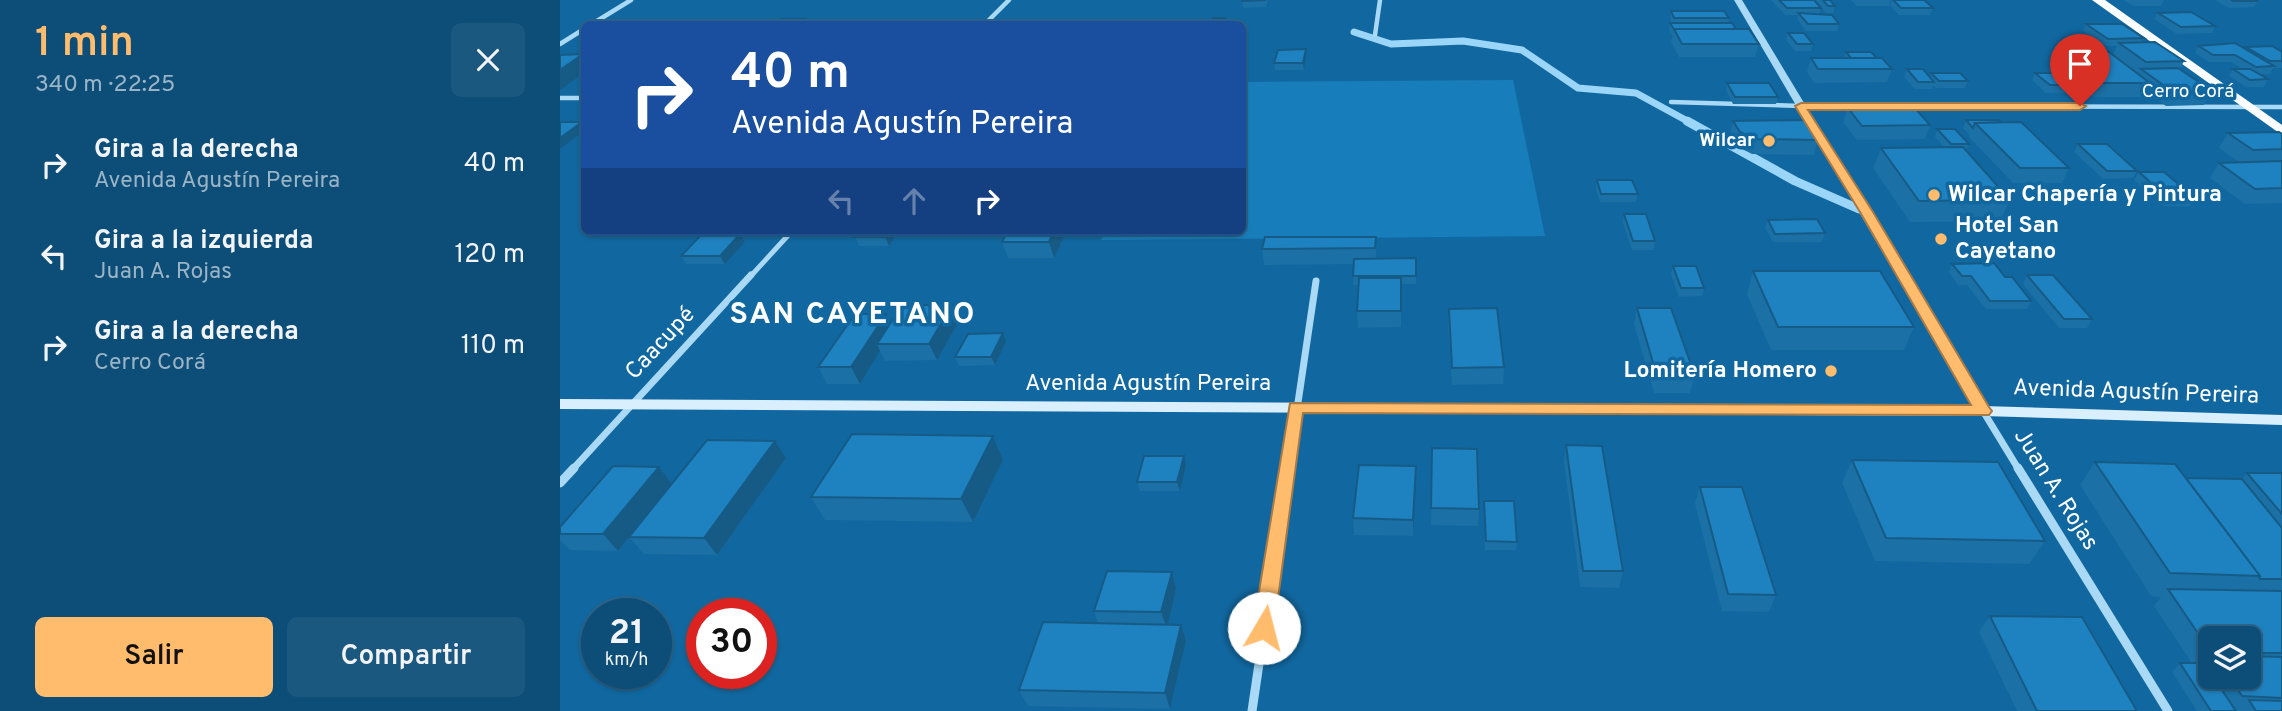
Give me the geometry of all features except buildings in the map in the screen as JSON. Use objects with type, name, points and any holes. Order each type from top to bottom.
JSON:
[{"type":"highway","points":[[2098,0],[2282,131]]},
{"type":"main road","name":"Avenida Agustín Pereira","points":[[560,404],[1983,411],[2282,420]]},
{"type":"street","points":[[597,21],[631,0]]},
{"type":"street","points":[[988,21],[1009,0]]},
{"type":"street","points":[[1375,35],[1380,0]]},
{"type":"street","name":"Juan A. Rojas","points":[[1738,0],[1867,212],[1983,411],[2168,711]]},
{"type":"street","points":[[560,44],[581,31]]},
{"type":"street","points":[[560,98],[581,98]]},
{"type":"street","name":"Cerro Corá","points":[[1671,102],[1801,106],[2282,107]]},
{"type":"street","name":"Caacupé","points":[[560,483],[788,235]]},
{"type":"street","points":[[1252,711],[1316,281]]},
{"type":"shaded area","points":[[1513,80],[1545,236],[1101,240],[1103,235],[1246,235],[1246,82]]},
{"type":"waterway","points":[[1354,32],[1391,44],[1463,41],[1522,50],[1578,88],[1636,93],[1691,123]]},
{"type":"waterway","points":[[1687,121],[1795,181],[1859,209]]},
{"type":"place","name":"Wilcar","points":[[1769,141]]},
{"type":"place","name":"Wilcar Chapería y Pintura","points":[[1934,195]]},
{"type":"place","name":"Hotel San Cayetano","points":[[1941,239]]},
{"type":"place","name":"Lomitería Homero","points":[[1831,371]]},
{"type":"district","name":"SAN CAYETANO","points":[[853,315]]},
{"type":"route","points":[[1264,628],[1296,407],[1983,411],[1867,212],[1801,106],[2080,106]]}]
